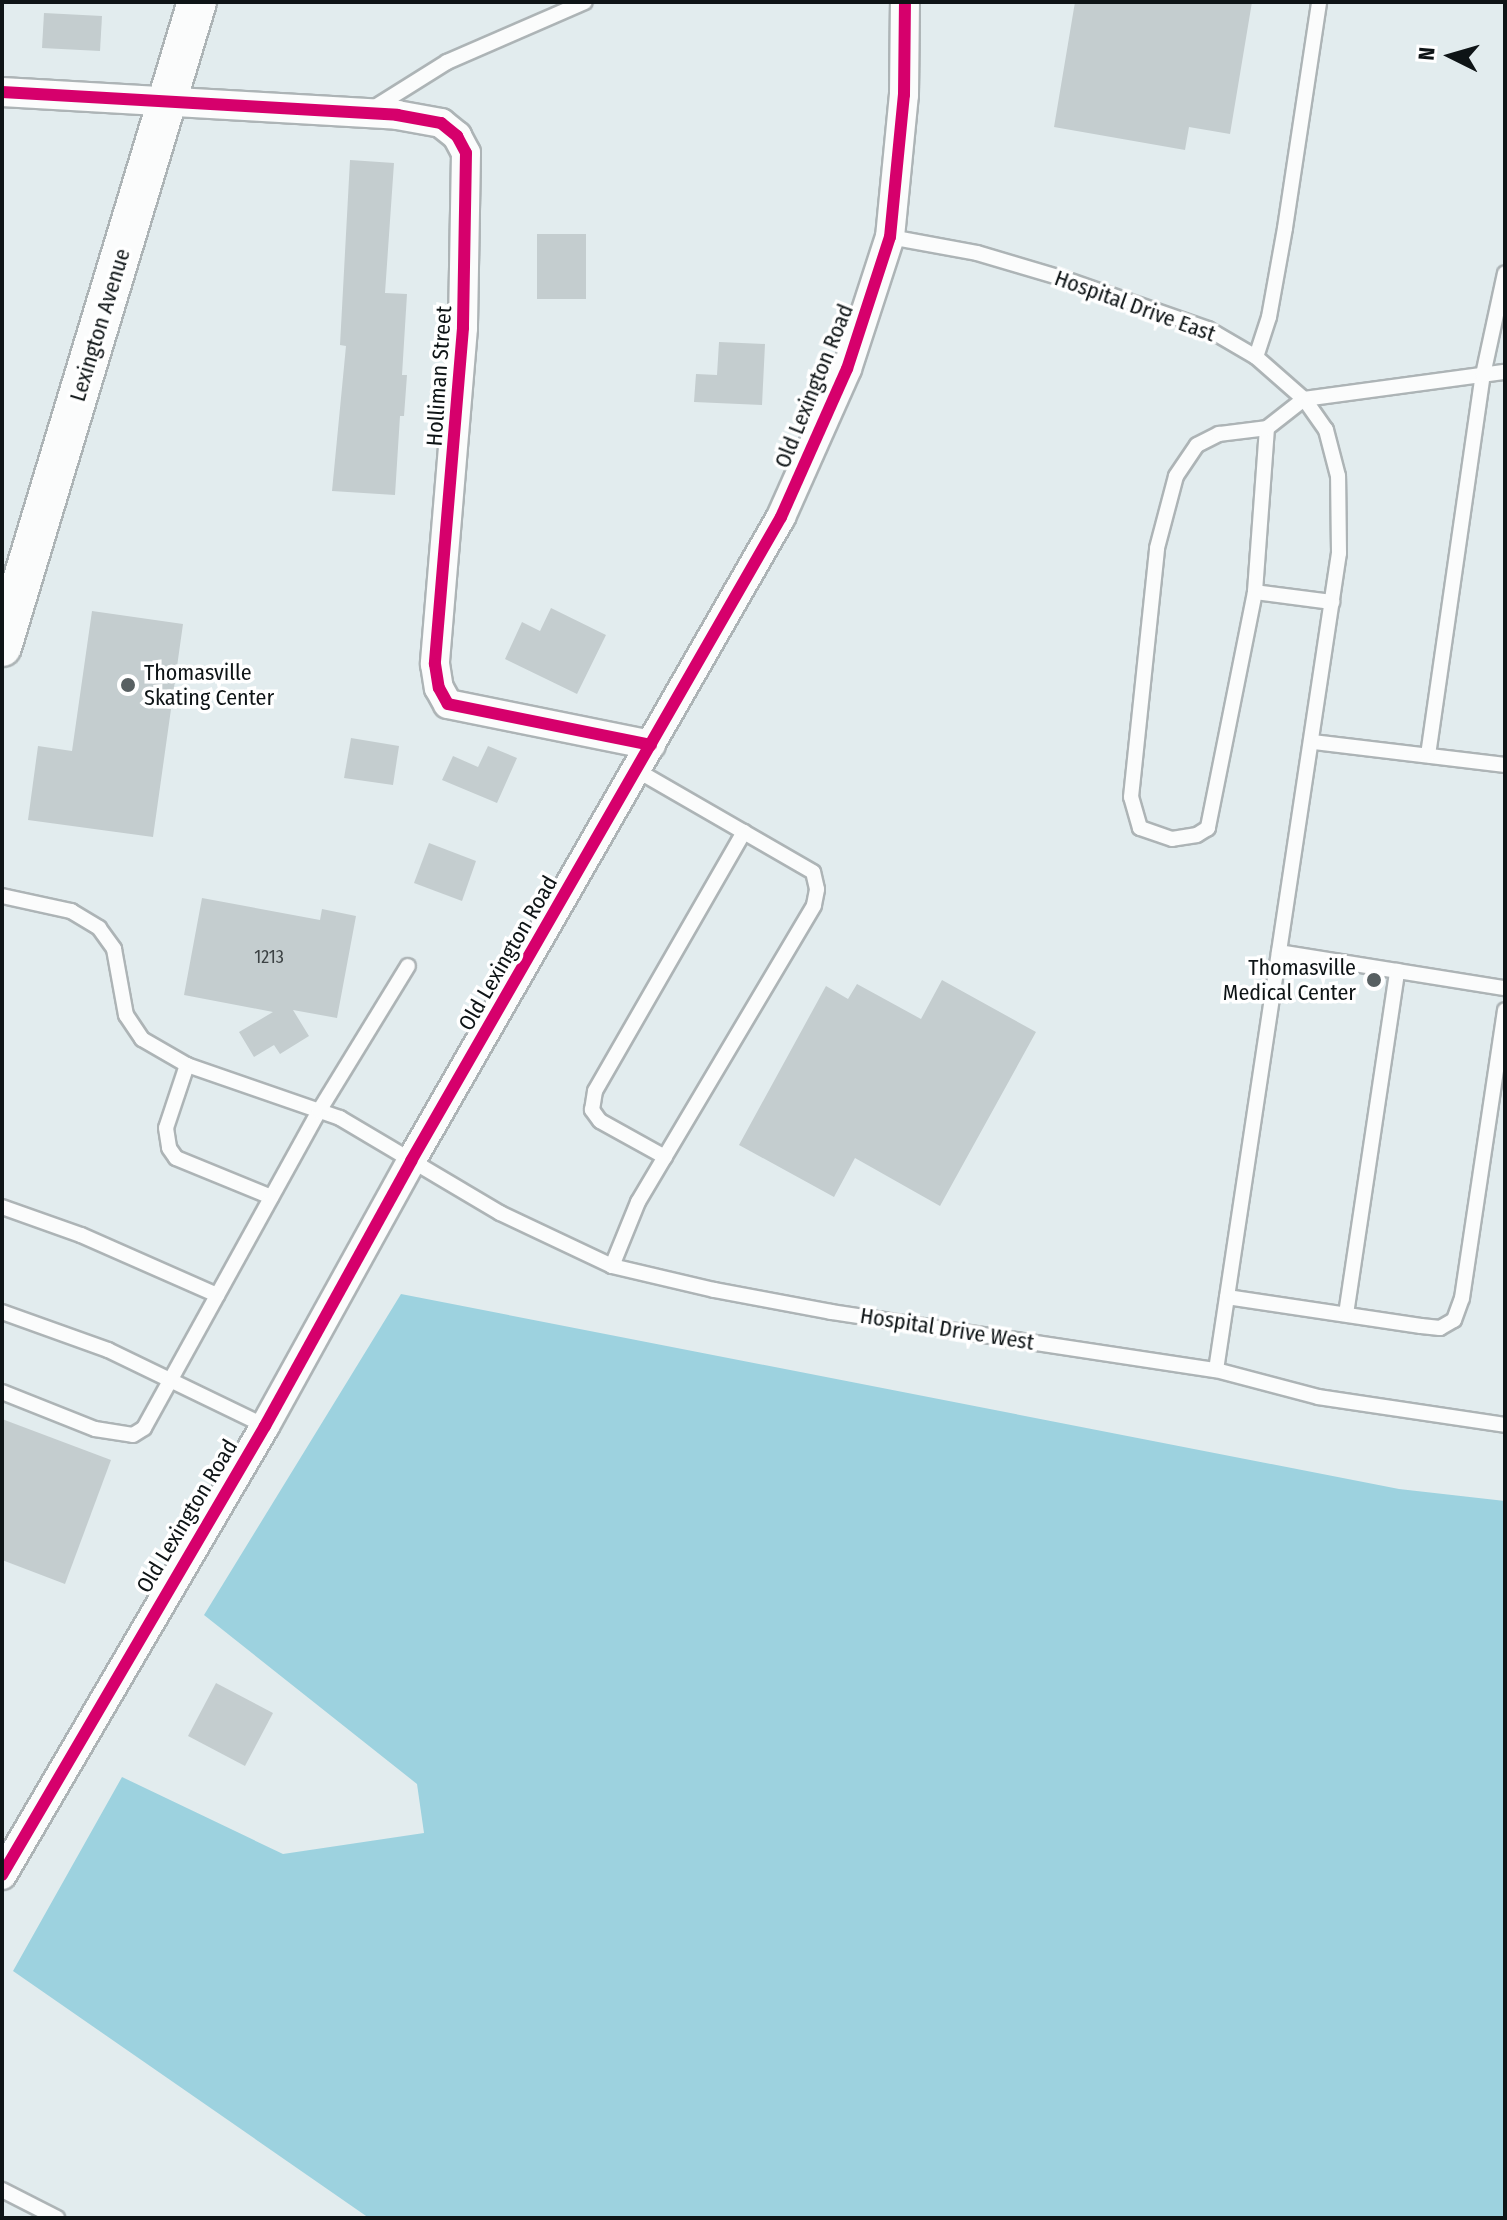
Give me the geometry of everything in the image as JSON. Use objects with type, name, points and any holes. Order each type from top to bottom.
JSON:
[{"type":"main road","name":"Lexington Avenue","points":[[2,647],[197,2]]},
{"type":"street","name":"Old Lexington Road","points":[[2,1875],[265,1426],[411,1161],[781,517],[847,369],[890,237],[904,95],[905,2]]},
{"type":"street","name":"Holliman Street","points":[[2,92],[366,113],[441,123],[457,136],[466,153],[463,328],[435,664],[439,688],[448,704],[651,745]]},
{"type":"lane","points":[[366,113],[447,62],[585,2]]},
{"type":"lane","points":[[1256,357],[1269,317],[1277,272],[1319,2]]},
{"type":"lane","name":"Hospital Drive East","points":[[890,237],[977,253],[1065,279],[1208,329],[1256,357],[1304,399],[1326,430],[1338,476],[1339,553],[1313,742],[1216,1370]]},
{"type":"lane","points":[[1428,755],[1483,375],[1505,273]]},
{"type":"lane","points":[[1267,428],[1255,592],[1208,828],[1197,835],[1172,839],[1140,828],[1131,797],[1157,548],[1176,476],[1197,445],[1219,434],[1267,428],[1304,399],[1505,372]]},
{"type":"lane","points":[[1255,592],[1332,602]]},
{"type":"lane","points":[[1313,742],[1505,765]]},
{"type":"lane","points":[[612,1266],[638,1202],[814,905],[817,889],[813,872],[636,770]]},
{"type":"lane","points":[[665,1157],[600,1121],[592,1110],[595,1091],[744,832]]},
{"type":"lane","name":"Hospital Drive West","points":[[2,896],[71,911],[99,928],[114,949],[126,1015],[142,1039],[187,1065],[340,1118],[500,1213],[612,1266],[831,1312],[1216,1370],[1318,1397],[1505,1425]]},
{"type":"lane","points":[[1279,952],[1505,988]]},
{"type":"lane","points":[[2,1392],[95,1429],[133,1435],[144,1428],[319,1111],[408,966]]},
{"type":"lane","points":[[1346,1314],[1397,971]]},
{"type":"lane","points":[[1227,1297],[1440,1328],[1454,1320],[1462,1298],[1505,1010]]},
{"type":"lane","points":[[187,1065],[166,1128],[169,1148],[176,1158],[271,1197]]},
{"type":"lane","points":[[2,1207],[81,1235],[217,1295]]},
{"type":"lane","points":[[2,1312],[108,1350],[265,1426]]},
{"type":"lane","points":[[2,2190],[57,2218]]},
{"type":"shaded area","points":[[401,1294],[1399,1489],[1505,1501],[1505,2218],[369,2218],[13,1971],[122,1777],[283,1854],[424,1833],[417,1784],[204,1615]]},
{"type":"building","points":[[1075,2],[1252,2],[1230,134],[1189,127],[1185,150],[1054,127]]},
{"type":"building","points":[[44,13],[102,16],[100,51],[42,48]]},
{"type":"building","points":[[350,160],[394,163],[385,293],[407,294],[402,375],[407,375],[404,416],[400,416],[395,495],[332,491],[346,346],[340,345]]},
{"type":"building","points":[[537,234],[586,234],[586,299],[537,299]]},
{"type":"building","points":[[719,342],[765,344],[762,405],[694,402],[696,374],[717,375]]},
{"type":"building","points":[[551,608],[606,635],[577,694],[505,659],[522,622],[540,631]]},
{"type":"building","name":"Thomasville Skating Center","points":[[92,611],[183,624],[153,837],[28,820],[38,746],[72,751]]},
{"type":"building","points":[[351,738],[399,746],[393,785],[344,778]]},
{"type":"building","points":[[488,746],[517,758],[497,803],[442,780],[453,756],[478,767]]},
{"type":"building","points":[[429,843],[476,861],[462,901],[414,883]]},
{"type":"building","points":[[202,898],[320,920],[322,909],[356,916],[337,1018],[293,1010],[309,1036],[280,1054],[274,1045],[254,1057],[239,1032],[273,1012],[184,995]]},
{"type":"building","points":[[942,980],[1036,1032],[940,1206],[855,1158],[834,1197],[739,1145],[826,986],[848,999],[857,984],[921,1019]]},
{"type":"building","points":[[2,1419],[111,1460],[65,1584],[2,1560]]},
{"type":"building","points":[[216,1683],[273,1713],[245,1766],[188,1736]]},
{"type":"cycle path","points":[[2,1875],[265,1426],[411,1161],[781,517],[847,369],[890,237],[904,95],[905,2]]},
{"type":"cycle path","points":[[2,92],[397,115],[441,123],[457,136],[466,153],[463,328],[435,664],[439,688],[448,704],[651,745]]},
{"type":"place","name":"Thomasville Skating Center","points":[[128,685]]},
{"type":"place","name":"Thomasville Medical Center","points":[[1374,980]]}]
